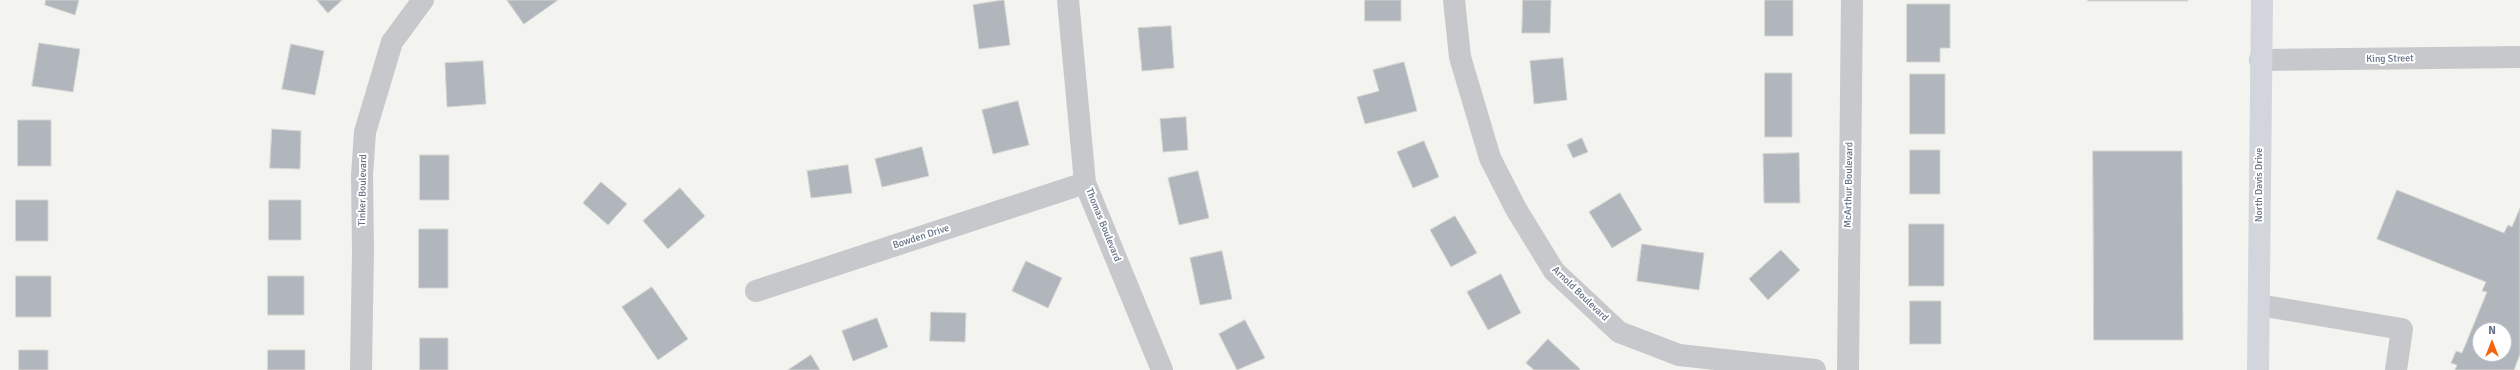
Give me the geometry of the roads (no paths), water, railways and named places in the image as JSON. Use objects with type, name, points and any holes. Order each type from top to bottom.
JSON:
[{"type":"main road","name":"North Davis Drive","points":[[2258,370],[2260,60],[2262,0]]},
{"type":"street","name":"Tinker Boulevard","points":[[362,370],[362,175],[365,132],[392,42],[423,0]]},
{"type":"street","name":"Thomas Boulevard","points":[[1068,0],[1085,183],[1162,370]]},
{"type":"street","name":"Arnold Boulevard","points":[[1454,0],[1460,57],[1490,158],[1516,209],[1554,271],[1619,332],[1679,355],[1815,370]]},
{"type":"street","name":"McArthur Boulevard","points":[[1848,370],[1852,0]]},
{"type":"street","name":"King Street","points":[[2260,60],[2520,57]]},
{"type":"street","name":"Bowden Drive","points":[[756,291],[1085,183]]},
{"type":"street","points":[[2259,305],[2402,329],[2396,370]]}]
